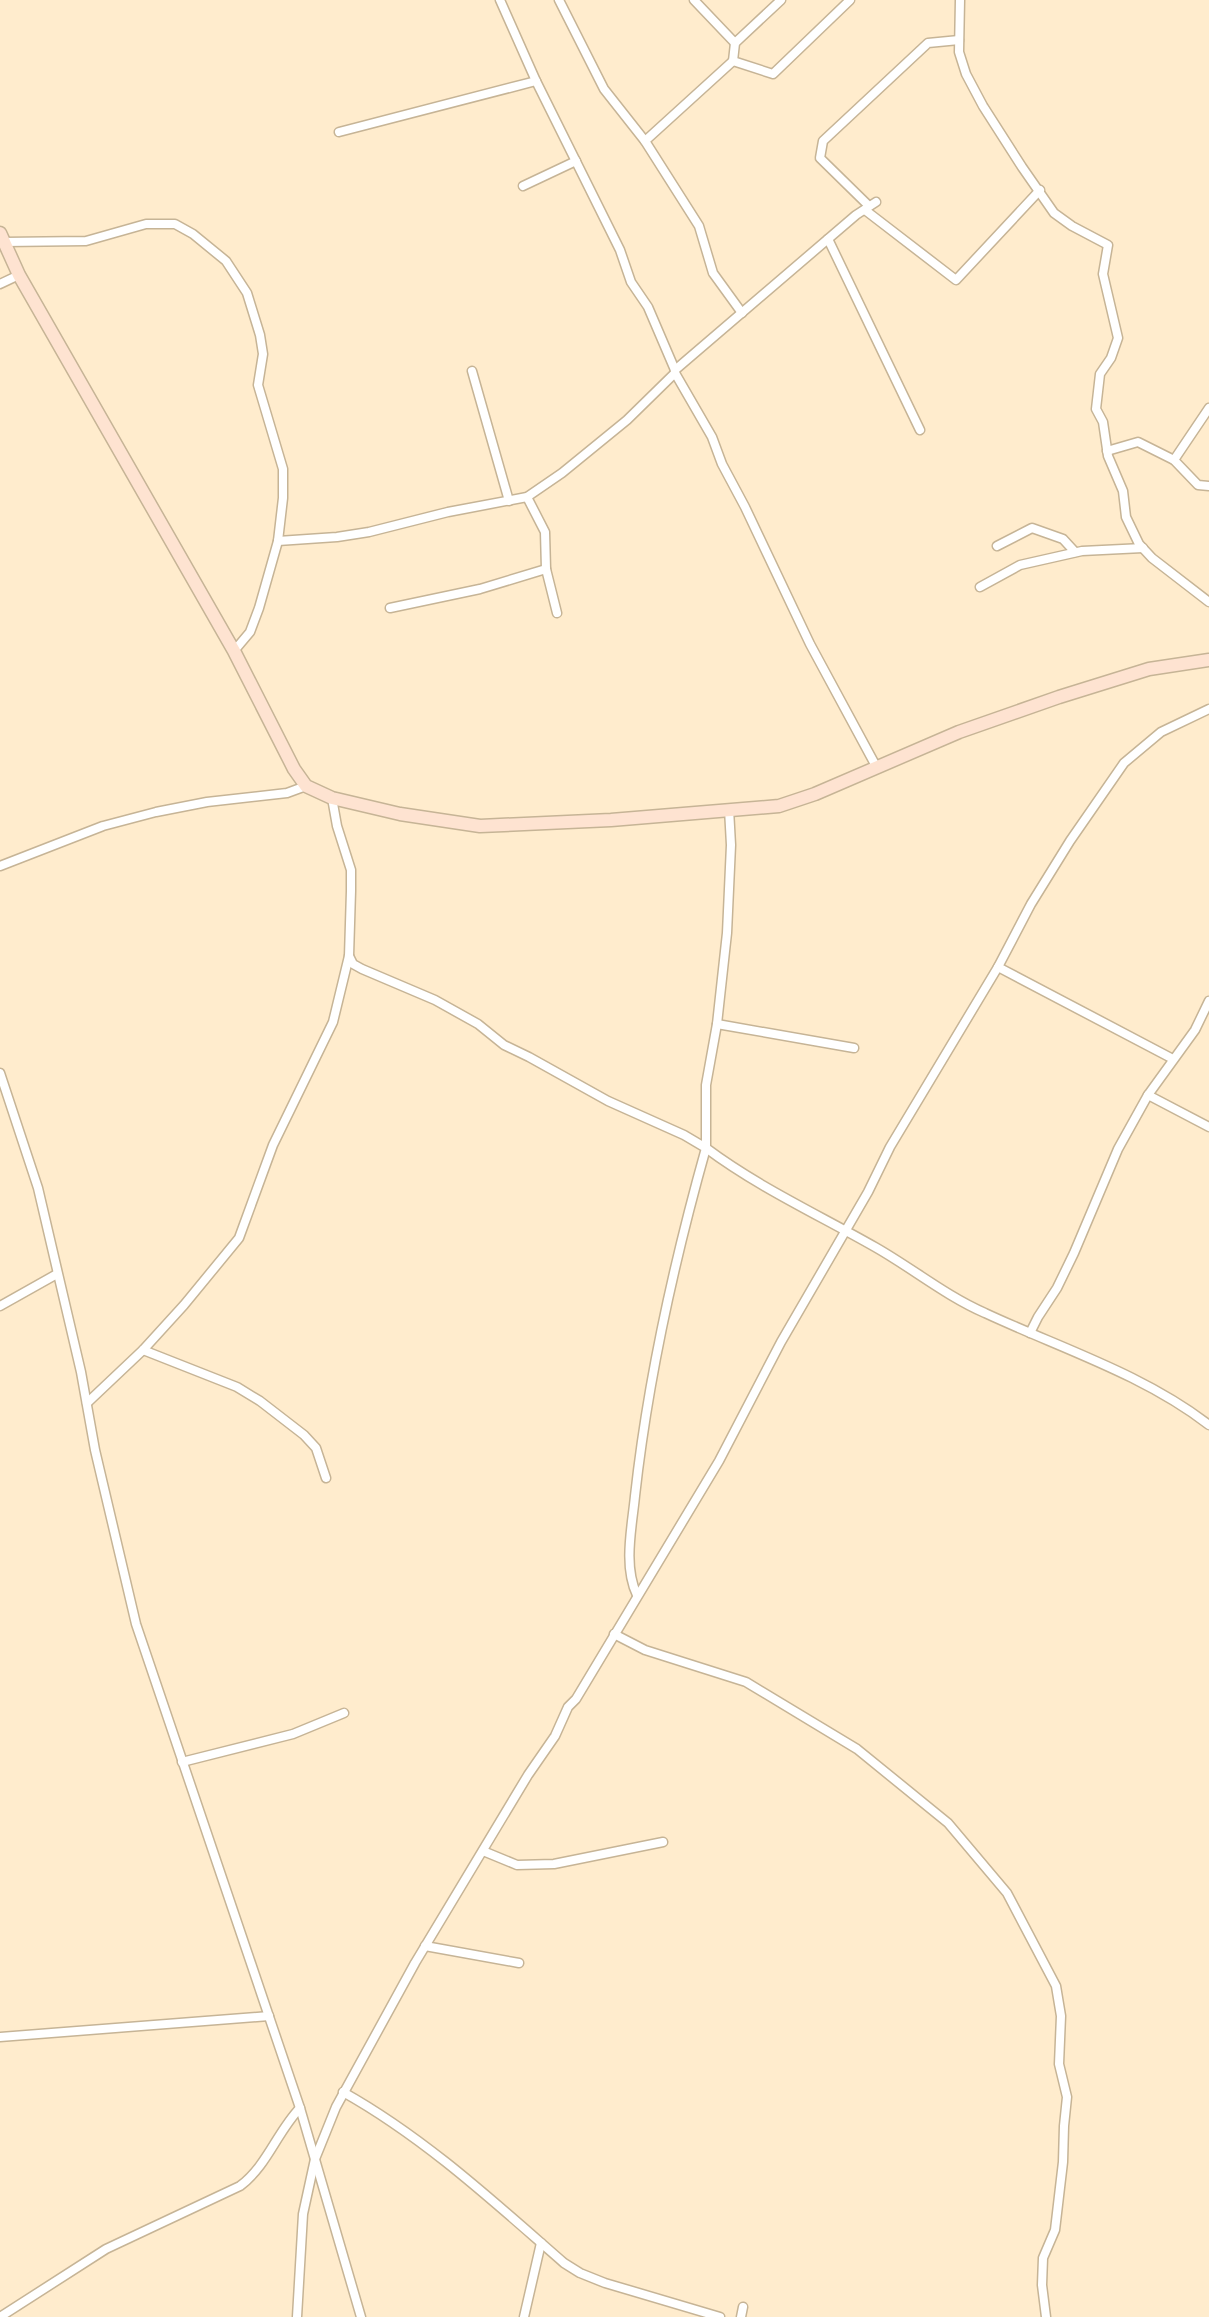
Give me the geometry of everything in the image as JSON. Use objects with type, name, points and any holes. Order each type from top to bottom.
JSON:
[{"type":"street","points":[[512,0],[500,2],[536,81],[620,250],[631,282],[648,307],[675,371],[712,437],[734,489],[745,507],[810,644],[837,689],[877,768]]},
{"type":"street","points":[[559,0],[604,89],[645,141],[699,226],[713,273],[742,314]]},
{"type":"street","points":[[694,0],[735,43]]},
{"type":"street","points":[[645,141],[733,61],[735,43],[782,0]]},
{"type":"street","points":[[733,61],[773,74],[850,0]]},
{"type":"street","points":[[960,0],[959,52],[966,74],[983,106],[1054,213],[1072,226],[1108,245],[1103,274],[1118,338],[1111,358],[1100,374],[1096,409],[1103,422],[1107,451],[1123,491],[1126,517],[1143,548],[1152,558],[1209,602]]},
{"type":"street","points":[[959,40],[928,43],[823,141],[820,158],[870,206],[956,280],[1040,190]]},
{"type":"street","points":[[339,132],[536,81]]},
{"type":"street","points":[[524,186],[576,160]]},
{"type":"street","points":[[278,541],[337,537],[369,532],[448,512],[527,497],[562,473],[627,420],[675,371],[828,239],[870,206]]},
{"type":"street","points":[[234,651],[250,632],[278,541],[283,498],[283,469],[258,385],[263,354],[260,335],[247,293],[226,261],[193,234],[175,224],[146,224],[86,241],[2,237],[19,275],[234,651],[294,769],[306,786],[332,798],[400,814],[480,826],[611,820],[779,806],[815,794],[959,732],[1059,698],[1149,669],[1209,660]]},
{"type":"street","points":[[828,239],[920,430]]},
{"type":"street","points":[[0,284],[19,275]]},
{"type":"street","points":[[472,371],[509,501]]},
{"type":"street","points":[[1174,460],[1209,408]]},
{"type":"street","points":[[1107,451],[1138,442],[1174,460],[1198,485],[1209,486]]},
{"type":"street","points":[[527,497],[545,532],[546,569],[557,613]]},
{"type":"street","points":[[997,546],[1032,528],[1063,539],[1075,552]]},
{"type":"street","points":[[980,587],[1020,565],[1075,552],[1143,548]]},
{"type":"street","points":[[390,608],[480,589],[546,569]]},
{"type":"street","points":[[297,2317],[303,2214],[315,2159],[344,2092],[425,1946],[528,1775],[555,1736],[568,1707],[576,1699],[719,1461],[781,1342],[868,1192],[890,1147],[999,967],[1031,904],[1070,841],[1124,763],[1161,732],[1209,709]]},
{"type":"street","points":[[0,866],[103,826],[156,812],[207,802],[287,793],[306,786]]},
{"type":"street","points":[[87,1403],[143,1350],[184,1305],[239,1238],[273,1144],[333,1022],[349,956],[351,870],[337,826],[332,798]]},
{"type":"street","points":[[637,1595],[632,1585],[631,1540],[646,1415],[680,1240],[706,1148],[706,1085],[717,1024],[727,933],[731,845],[729,809]]},
{"type":"street","points":[[349,956],[353,964],[435,1000],[478,1024],[504,1045],[608,1101],[684,1135],[729,1165],[875,1247],[982,1312],[1148,1386],[1209,1425]]},
{"type":"street","points":[[999,967],[1173,1059]]},
{"type":"street","points":[[1030,1333],[1061,1279],[1109,1167],[1148,1095],[1195,1030],[1209,1001]]},
{"type":"street","points":[[717,1024],[854,1048]]},
{"type":"street","points":[[0,1073],[38,1188],[81,1372],[95,1450],[136,1624],[300,2108],[361,2317]]},
{"type":"street","points":[[1148,1095],[1209,1127]]},
{"type":"street","points":[[0,1306],[57,1274]]},
{"type":"street","points":[[143,1350],[237,1387],[260,1401],[304,1435],[316,1448],[326,1478]]},
{"type":"street","points":[[614,1634],[645,1650],[746,1682],[857,1749],[948,1823],[1007,1893],[1056,1986],[1061,2016],[1059,2064],[1067,2097],[1064,2162],[1055,2230],[1043,2258],[1042,2285],[1046,2317]]},
{"type":"street","points":[[182,1761],[293,1734],[344,1713]]},
{"type":"street","points":[[483,1851],[517,1865],[554,1864],[663,1842]]},
{"type":"street","points":[[425,1946],[519,1963]]},
{"type":"street","points":[[0,2037],[269,2016]]},
{"type":"street","points":[[344,2092],[380,2112],[422,2142],[564,2263],[580,2273],[720,2317]]},
{"type":"street","points":[[0,2317],[106,2249],[240,2186],[253,2177],[287,2122],[300,2108]]},
{"type":"street","points":[[524,2317],[541,2243]]},
{"type":"street","points":[[741,2317],[744,2307]]}]
